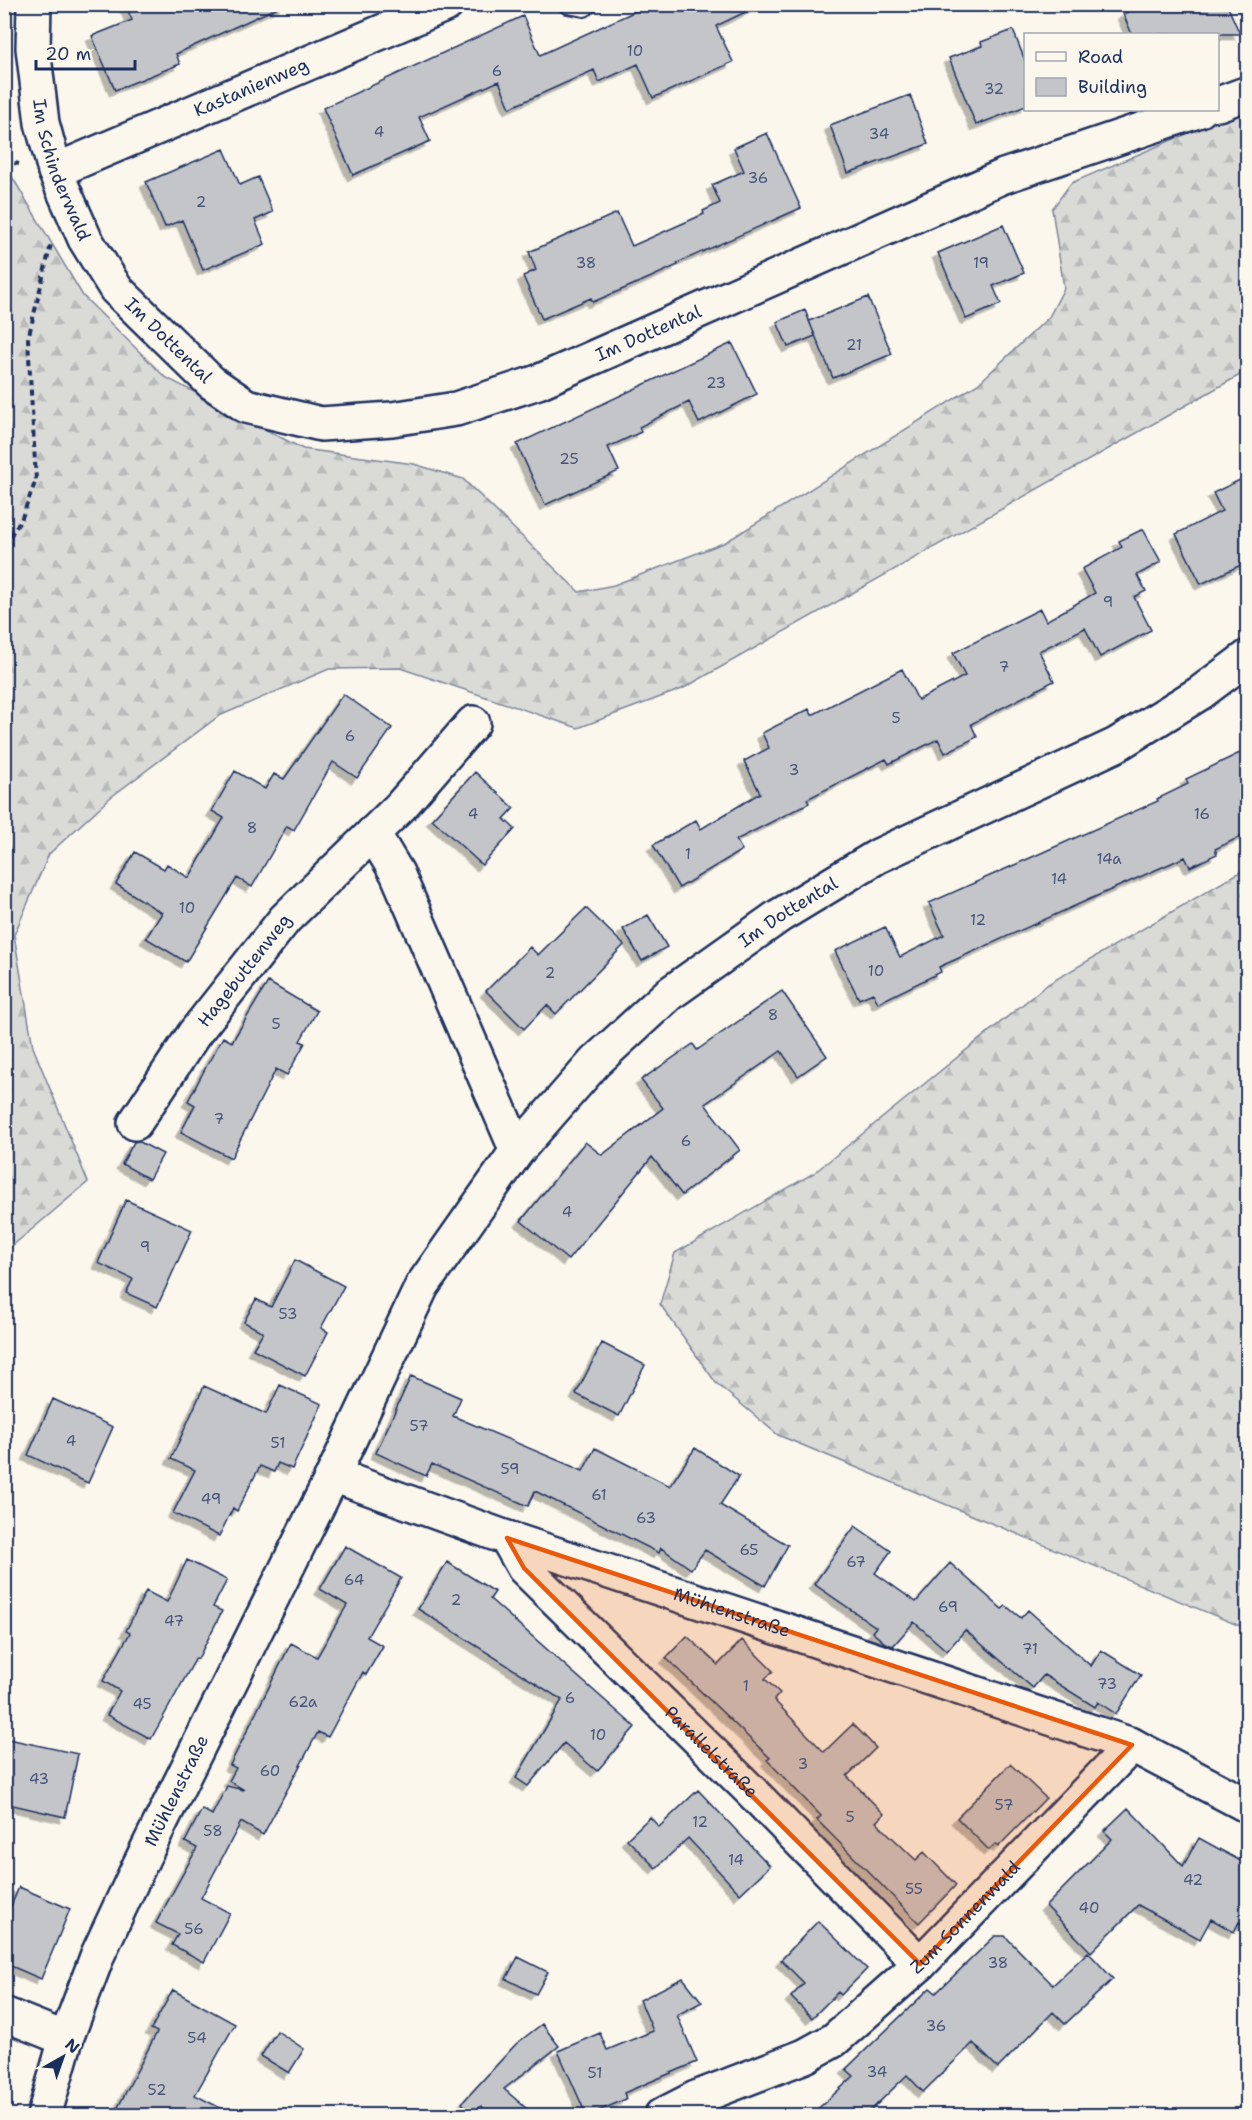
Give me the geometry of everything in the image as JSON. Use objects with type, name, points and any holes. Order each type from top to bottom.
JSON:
[{"type":"street","name":"Im Schinderwald","points":[[34,4],[33,48],[42,123],[60,183],[85,239],[116,289]]},
{"type":"street","name":"Kastanienweg","points":[[60,183],[447,4]]},
{"type":"street","points":[[1219,104],[1248,93]]},
{"type":"street","name":"Im Dottental","points":[[116,289],[211,382],[246,406],[321,424],[393,419],[456,409],[538,382],[652,334],[1004,176],[1197,111]]},
{"type":"street","name":"Im Dottental","points":[[422,1286],[473,1210],[517,1151],[595,1062],[669,994],[779,916],[878,856],[1116,745],[1200,693],[1248,657]]},
{"type":"street","name":"Hagebuttenweg","points":[[135,1123],[194,1034],[277,928],[373,833],[473,723]]},
{"type":"street","points":[[373,833],[397,873],[517,1151]]},
{"type":"street","name":"Mühlenstraße","points":[[44,2115],[66,2039],[99,1954],[140,1864],[333,1475],[422,1286]]},
{"type":"street","name":"Mühlenstraße","points":[[333,1475],[507,1538],[1132,1745]]},
{"type":"street","name":"Parallelstraße","points":[[507,1538],[524,1568],[749,1789],[920,1964]]},
{"type":"street","points":[[1132,1745],[1248,1806]]},
{"type":"street","name":"Zum Sonnenwald","points":[[661,2115],[696,2098],[805,2056],[834,2040],[920,1964],[1132,1745]]},
{"type":"street","points":[[4,2014],[66,2039]]},
{"type":"lane","points":[[568,4],[584,7],[588,4]]},
{"type":"path","points":[[4,545],[21,520],[36,480],[28,339],[60,183]]},
{"type":"highlighted area","points":[[507,1538],[1132,1745],[920,1964],[524,1568]]},
{"type":"green space","points":[[1247,108],[1247,371],[682,689],[578,728],[400,668],[329,669],[219,716],[111,797],[49,854],[14,935],[33,1047],[88,1182],[5,1252],[4,138],[11,175],[83,296],[165,377],[303,449],[414,464],[463,479],[579,592],[614,585],[726,542],[978,384],[1049,317],[1064,288],[1052,209],[1071,183]]},
{"type":"green space","points":[[1247,868],[1247,1629],[778,1435],[716,1383],[660,1304],[675,1253],[814,1173],[1048,984]]},
{"type":"building","points":[[125,4],[285,4],[176,54],[180,64],[115,90],[92,36],[132,20]]},
{"type":"building","points":[[651,4],[762,4],[716,26],[733,62],[653,98],[638,64],[599,82],[594,70],[510,108],[499,81],[419,117],[430,141],[353,175],[323,108],[523,16],[540,55]]},
{"type":"building","points":[[1144,5],[1227,5],[1240,34],[1132,33],[1123,14]]},
{"type":"building","points":[[1013,30],[1024,58],[1024,107],[976,125],[949,58],[982,46],[981,42]]},
{"type":"building","points":[[910,95],[928,144],[848,173],[830,125]]},
{"type":"building","points":[[767,133],[801,208],[677,263],[678,265],[647,279],[593,302],[591,298],[542,319],[523,276],[536,270],[529,252],[617,213],[632,246],[704,214],[703,211],[720,203],[712,185],[744,171],[734,148]]},
{"type":"building","points":[[224,149],[240,185],[258,177],[273,212],[255,220],[265,244],[203,270],[182,220],[165,227],[146,182]]},
{"type":"building","points":[[1003,225],[1024,273],[993,286],[1001,304],[966,319],[938,253]]},
{"type":"building","points":[[868,297],[892,354],[833,378],[809,321]]},
{"type":"building","points":[[805,310],[815,336],[788,347],[777,322]]},
{"type":"building","points":[[732,343],[757,394],[699,423],[689,402],[639,427],[641,432],[608,447],[619,471],[545,505],[517,444]]},
{"type":"building","points":[[1248,476],[1248,564],[1247,562],[1201,584],[1176,534],[1222,511],[1213,493]]},
{"type":"building","points":[[1143,529],[1161,562],[1137,575],[1146,591],[1134,597],[1151,630],[1100,657],[1085,628],[1039,651],[1054,681],[971,724],[977,737],[945,753],[938,739],[889,764],[886,759],[807,799],[809,803],[736,840],[742,850],[679,888],[653,845],[696,820],[701,829],[760,793],[744,761],[769,748],[762,733],[809,709],[812,715],[902,669],[918,700],[965,676],[953,653],[1040,609],[1046,621],[1095,593],[1082,569],[1122,547],[1119,541]]},
{"type":"building","points":[[343,694],[392,728],[357,778],[333,762],[294,830],[287,826],[252,887],[237,878],[186,962],[146,938],[162,913],[116,884],[135,852],[164,869],[167,864],[189,878],[224,818],[212,811],[235,771],[265,789],[274,774],[284,779]]},
{"type":"building","points":[[1248,749],[1248,833],[1215,849],[1217,854],[1190,867],[1185,857],[939,967],[941,972],[878,1003],[873,993],[859,999],[835,951],[885,927],[900,957],[944,935],[929,903],[1158,801],[1157,799],[1188,784],[1186,779]]},
{"type":"building","points":[[475,772],[514,808],[504,819],[515,829],[482,865],[432,819]]},
{"type":"building","points":[[586,908],[624,945],[556,1014],[547,1005],[524,1029],[486,991],[530,947],[538,955]]},
{"type":"building","points":[[648,915],[667,947],[642,961],[623,929]]},
{"type":"building","points":[[268,982],[317,1011],[300,1041],[305,1043],[287,1075],[276,1069],[231,1158],[181,1132],[195,1105],[188,1101],[223,1037],[232,1042]]},
{"type":"building","points":[[782,991],[827,1056],[798,1076],[781,1051],[705,1104],[740,1150],[682,1195],[652,1157],[568,1260],[521,1221],[585,1142],[602,1155],[663,1108],[641,1080],[693,1044],[697,1050]]},
{"type":"building","points":[[138,1141],[163,1154],[149,1179],[122,1164],[134,1142]]},
{"type":"building","points":[[126,1200],[192,1230],[157,1307],[126,1293],[133,1279],[98,1263]]},
{"type":"building","points":[[295,1260],[344,1286],[321,1328],[328,1332],[305,1376],[253,1349],[263,1332],[244,1322],[256,1299],[271,1307]]},
{"type":"building","points":[[602,1343],[645,1365],[619,1416],[576,1394]]},
{"type":"building","points":[[411,1376],[461,1398],[453,1416],[583,1471],[595,1448],[670,1486],[695,1448],[739,1476],[720,1505],[788,1545],[765,1586],[705,1550],[691,1569],[661,1548],[659,1553],[535,1491],[528,1506],[432,1464],[426,1476],[376,1453]]},
{"type":"building","points":[[280,1385],[322,1404],[292,1469],[278,1463],[274,1472],[260,1466],[237,1511],[233,1508],[219,1536],[173,1513],[195,1470],[171,1459],[204,1386],[266,1414]]},
{"type":"building","points":[[53,1399],[113,1427],[88,1483],[28,1455]]},
{"type":"building","points":[[855,1526],[891,1551],[875,1573],[916,1602],[950,1563],[1002,1609],[1006,1606],[1021,1618],[1028,1610],[1091,1666],[1101,1650],[1141,1675],[1116,1714],[1098,1702],[1095,1707],[1044,1675],[1033,1688],[965,1630],[947,1651],[914,1622],[893,1646],[885,1643],[872,1632],[876,1627],[814,1584]]},
{"type":"building","points":[[345,1546],[401,1578],[367,1637],[383,1646],[366,1675],[363,1672],[328,1737],[318,1732],[263,1835],[241,1822],[201,1898],[230,1913],[204,1962],[172,1945],[178,1934],[156,1923],[197,1848],[185,1842],[202,1809],[212,1815],[227,1786],[244,1790],[229,1781],[236,1768],[230,1765],[291,1643],[317,1657],[347,1605],[320,1589]]},
{"type":"building","points":[[187,1560],[227,1580],[213,1607],[222,1611],[198,1659],[196,1658],[151,1739],[107,1715],[120,1691],[103,1681],[130,1633],[126,1631],[146,1591],[167,1602]]},
{"type":"building","points":[[447,1562],[495,1592],[490,1599],[635,1727],[597,1771],[564,1743],[528,1786],[516,1778],[562,1700],[418,1609]]},
{"type":"building","points":[[687,1636],[718,1665],[742,1640],[773,1671],[765,1679],[780,1693],[774,1700],[824,1752],[853,1724],[876,1748],[847,1776],[884,1814],[876,1822],[916,1860],[924,1852],[956,1885],[919,1923],[817,1820],[821,1816],[767,1760],[770,1758],[666,1658]]},
{"type":"building","points":[[4,1738],[78,1754],[65,1817],[4,1803]]},
{"type":"building","points":[[1010,1764],[1046,1798],[998,1847],[995,1844],[989,1850],[957,1818]]},
{"type":"building","points":[[698,1790],[770,1866],[740,1894],[688,1838],[656,1868],[627,1839],[650,1817],[659,1827]]},
{"type":"building","points":[[1128,1808],[1183,1866],[1199,1838],[1248,1865],[1248,1926],[1239,1922],[1234,1932],[1211,1919],[1200,1939],[1138,1905],[1091,1952],[1046,1906],[1112,1839],[1104,1831]]},
{"type":"building","points":[[19,1887],[70,1909],[41,1979],[4,1963],[4,1923]]},
{"type":"building","points":[[818,1921],[867,1969],[841,1995],[838,1992],[812,2018],[791,1997],[804,1983],[781,1960]]},
{"type":"building","points":[[995,1936],[1005,1936],[1053,1985],[1088,1952],[1113,1979],[1065,2024],[1053,2012],[998,2068],[973,2043],[923,2092],[907,2075],[866,2115],[811,2115],[854,2076],[846,2069],[930,1988],[936,1993]]},
{"type":"building","points":[[518,1957],[548,1972],[536,1994],[506,1979]]},
{"type":"building","points":[[683,1978],[702,2002],[677,2015],[697,2062],[624,2093],[626,2099],[596,2112],[585,2112],[558,2051],[600,2033],[607,2050],[653,2031],[640,2000]]},
{"type":"building","points":[[173,1990],[235,2024],[195,2095],[234,2115],[114,2115],[157,2032],[151,2029]]},
{"type":"building","points":[[542,2024],[559,2046],[504,2089],[534,2115],[492,2115],[481,2106],[472,2114],[462,2103],[516,2044]]},
{"type":"building","points":[[277,2031],[304,2049],[289,2073],[261,2056]]}]
